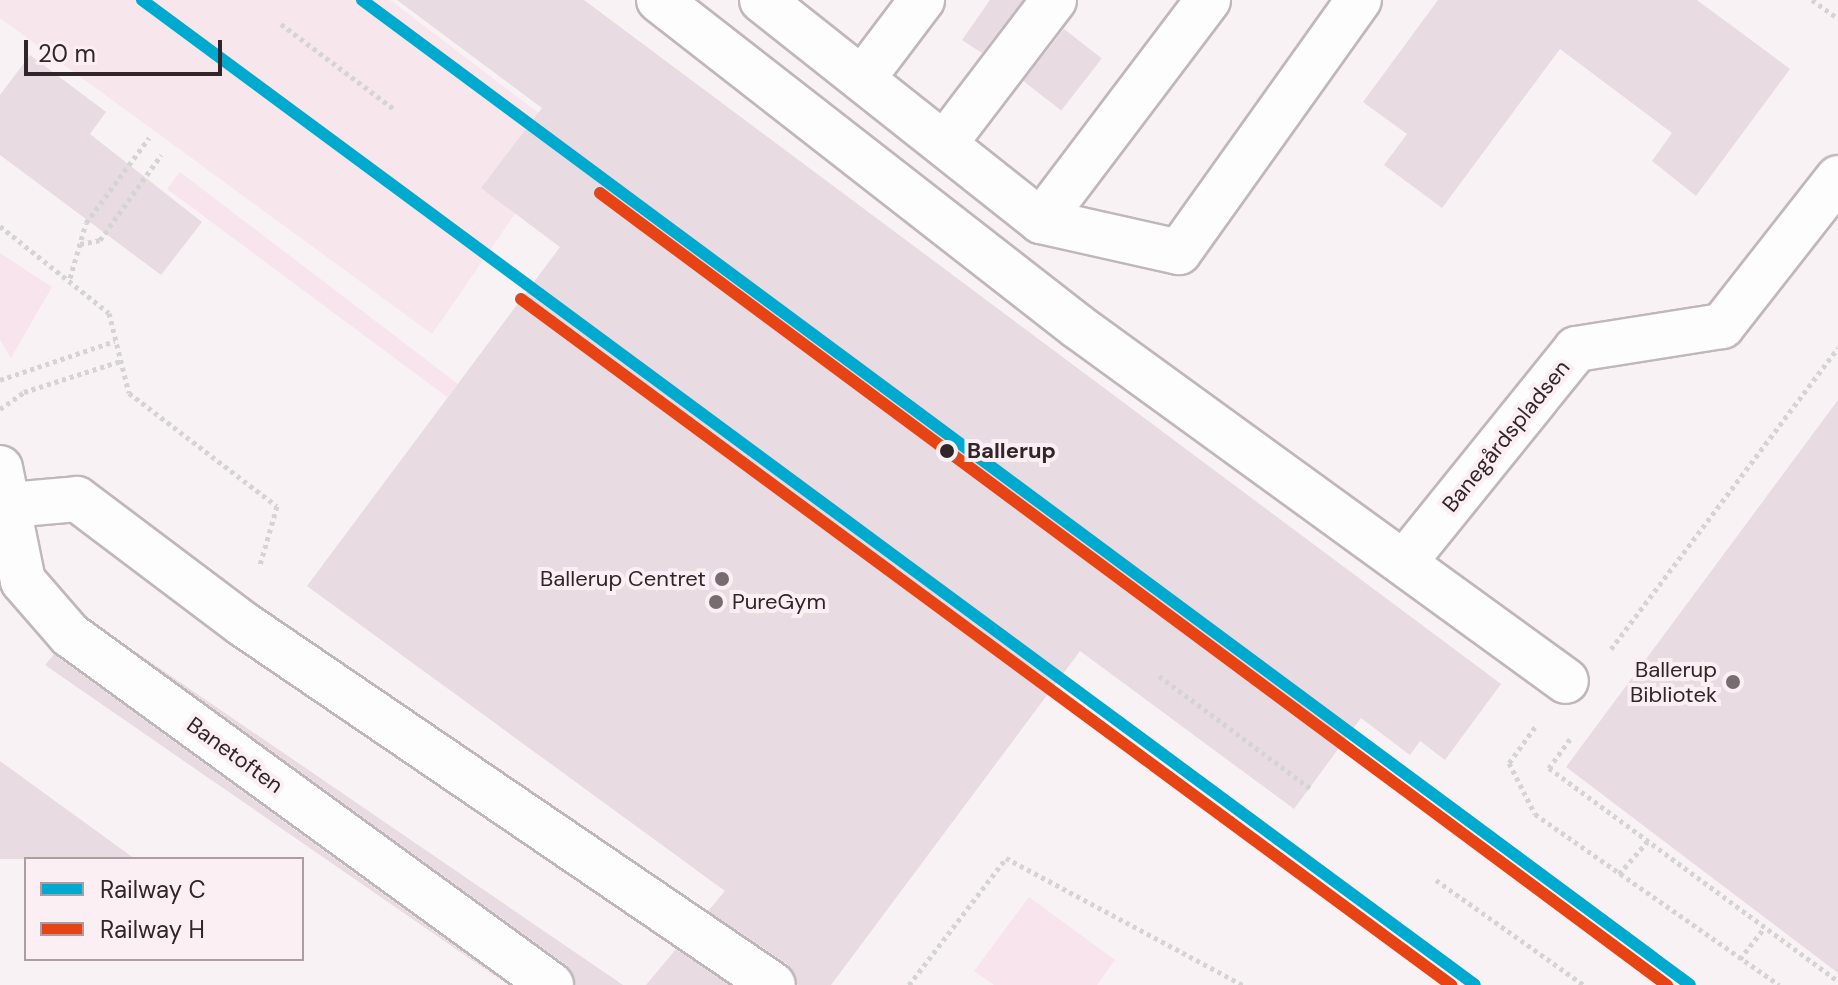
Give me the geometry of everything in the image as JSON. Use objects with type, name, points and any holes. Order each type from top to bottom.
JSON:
[{"type":"street","points":[[659,0],[1077,326],[1406,560],[1566,681]]},
{"type":"street","points":[[863,78],[922,0]]},
{"type":"street","points":[[945,143],[1054,0]]},
{"type":"street","points":[[1041,221],[1208,0]]},
{"type":"street","points":[[773,4],[1041,221],[1179,252],[1359,0]]},
{"type":"street","name":"Banegårdspladsen","points":[[1406,560],[1576,349],[1722,326],[1838,178]]},
{"type":"street","points":[[5,487],[77,499],[243,624],[773,985]]},
{"type":"street","name":"Banetoften","points":[[5,487],[23,581],[80,643],[551,985]]},
{"type":"path","points":[[1812,0],[1838,18]]},
{"type":"path","points":[[281,24],[394,109]]},
{"type":"path","points":[[70,278],[86,223],[149,138]]},
{"type":"path","points":[[80,244],[100,240],[161,155]]},
{"type":"path","points":[[0,226],[70,278],[109,313],[129,393],[277,506]]},
{"type":"path","points":[[0,380],[115,341]]},
{"type":"path","points":[[1779,985],[1535,814],[1509,763],[1566,681],[1592,675],[1838,348]]},
{"type":"path","points":[[0,409],[24,392],[121,361]]},
{"type":"path","points":[[1159,676],[1310,788]]},
{"type":"path","points":[[1576,731],[1549,768],[1763,930],[1838,981]]},
{"type":"path","points":[[1619,874],[1647,842]]},
{"type":"path","points":[[909,985],[1006,858],[1243,985]]},
{"type":"path","points":[[1436,880],[1584,985]]},
{"type":"path","points":[[1740,959],[1763,930]]},
{"type":"path","points":[[1223,985],[1229,978]]},
{"type":"shaded area","points":[[0,0],[390,0],[569,136],[432,334],[0,18]]},
{"type":"shaded area","points":[[180,172],[458,384],[447,397],[167,189]]},
{"type":"shaded area","points":[[0,253],[52,287],[11,358],[0,340]]},
{"type":"shaded area","points":[[1029,897],[1115,960],[1097,985],[994,985],[974,971]]},
{"type":"building","name":"Ballerup Centret","points":[[397,0],[584,0],[1501,684],[1445,760],[1420,741],[1410,755],[1361,718],[1294,809],[1080,651],[831,985],[798,985],[787,964],[708,911],[725,891],[307,586],[560,247],[481,188],[542,108]]},
{"type":"building","points":[[990,0],[1023,0],[982,53],[962,40]]},
{"type":"building","points":[[1438,0],[1697,0],[1790,69],[1696,196],[1652,161],[1672,133],[1560,49],[1442,208],[1384,165],[1407,134],[1363,102]]},
{"type":"building","points":[[1064,29],[1102,59],[1061,111],[1023,81]]},
{"type":"building","points":[[30,55],[106,112],[90,134],[202,222],[161,275],[0,155],[0,95]]},
{"type":"building","name":"Ballerup Bibliotek","points":[[1838,400],[1838,973],[1566,767]]},
{"type":"building","points":[[130,648],[623,985],[576,985],[566,965]]},
{"type":"building","points":[[55,655],[508,985],[45,665]]},
{"type":"building","points":[[0,761],[132,857],[24,857],[0,859]]},
{"type":"building","points":[[676,949],[729,985],[646,985]]},
{"type":"rail line","name":"C","points":[[142,0],[1475,985]]},
{"type":"rail line","name":"C","points":[[362,0],[1690,985]]},
{"type":"rail line","name":"H","points":[[600,193],[1667,985]]},
{"type":"rail line","name":"H","points":[[521,299],[1451,985]]},
{"type":"place","name":"Ballerup","points":[[947,451]]},
{"type":"place","name":"Ballerup Centret","points":[[722,579]]},
{"type":"place","name":"PureGym","points":[[716,602]]},
{"type":"place","name":"Ballerup Bibliotek","points":[[1733,682]]}]
